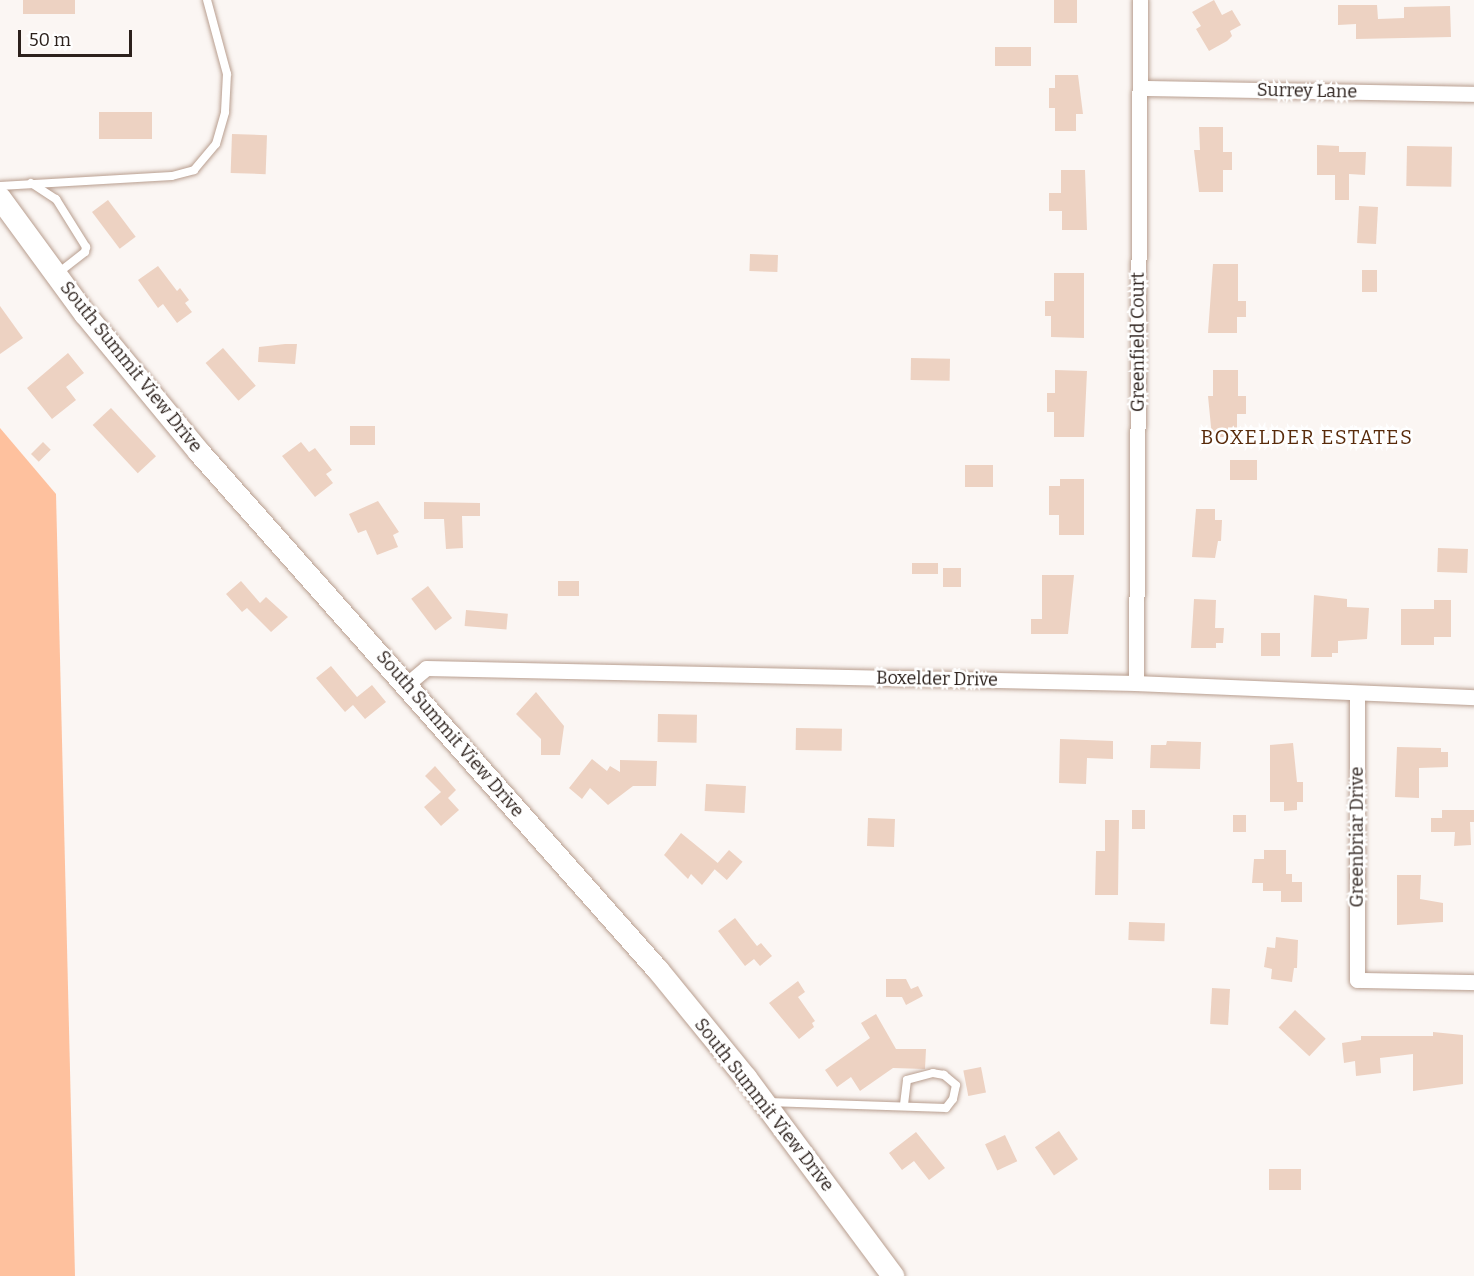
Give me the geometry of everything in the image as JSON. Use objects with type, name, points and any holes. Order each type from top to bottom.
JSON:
[{"type":"street","name":"Greenfield Court","points":[[1136,684],[1140,0]]},
{"type":"street","name":"Surrey Lane","points":[[1140,88],[1474,94]]},
{"type":"street","name":"South Summit View Drive","points":[[0,198],[56,275],[199,452],[658,970],[764,1101],[893,1276]]},
{"type":"street","name":"Boxelder Drive","points":[[406,684],[426,668],[1136,684],[1474,697]]},
{"type":"street","name":"Greenbriar Drive","points":[[1357,694],[1357,980],[1474,982]]},
{"type":"lane","points":[[0,186],[172,176],[194,170],[209,156],[225,112],[227,74],[207,0]]},
{"type":"lane","points":[[31,183],[56,199],[86,247],[85,252],[56,275]]},
{"type":"lane","points":[[764,1101],[946,1108],[953,1099],[956,1085],[944,1075],[933,1073],[907,1080],[904,1106]]},
{"type":"shaded area","points":[[0,428],[56,494],[75,1276],[0,1276]]},
{"type":"building","points":[[23,0],[75,0],[75,14],[23,14]]},
{"type":"building","points":[[1054,0],[1077,0],[1077,23],[1054,23]]},
{"type":"building","points":[[1214,0],[1222,15],[1232,10],[1241,25],[1230,31],[1232,36],[1227,41],[1209,51],[1196,29],[1201,26],[1192,12]]},
{"type":"building","points":[[1338,5],[1377,5],[1378,19],[1404,18],[1404,7],[1450,6],[1451,37],[1356,39],[1356,24],[1338,25]]},
{"type":"building","points":[[995,47],[1031,47],[1031,66],[995,66]]},
{"type":"building","points":[[1055,75],[1078,75],[1083,114],[1076,114],[1076,131],[1055,131],[1055,108],[1049,108],[1049,88],[1055,88]]},
{"type":"building","points":[[99,112],[152,112],[152,139],[99,139]]},
{"type":"building","points":[[1199,127],[1223,127],[1223,152],[1232,152],[1232,170],[1223,170],[1223,192],[1199,192],[1194,150],[1200,150]]},
{"type":"building","points":[[232,134],[267,135],[266,174],[231,173]]},
{"type":"building","points":[[1317,145],[1339,146],[1339,152],[1366,152],[1365,175],[1349,174],[1349,200],[1335,200],[1335,175],[1317,175]]},
{"type":"building","points":[[1407,146],[1452,147],[1451,187],[1406,186]]},
{"type":"building","points":[[1061,170],[1085,170],[1087,230],[1062,230],[1062,211],[1049,211],[1049,193],[1061,193]]},
{"type":"building","points":[[108,200],[136,237],[120,249],[92,212]]},
{"type":"building","points":[[1359,206],[1378,207],[1376,244],[1357,243]]},
{"type":"building","points":[[750,254],[778,255],[777,272],[749,271]]},
{"type":"building","points":[[1213,264],[1238,264],[1238,301],[1246,301],[1246,317],[1237,317],[1237,333],[1208,333]]},
{"type":"building","points":[[158,266],[177,291],[180,288],[189,300],[185,303],[192,312],[177,323],[163,304],[158,308],[138,280]]},
{"type":"building","points":[[1362,270],[1377,270],[1377,292],[1362,292]]},
{"type":"building","points":[[1054,273],[1084,273],[1084,338],[1051,337],[1051,316],[1045,316],[1045,301],[1054,301]]},
{"type":"building","points":[[0,306],[23,338],[0,354]]},
{"type":"building","points":[[297,344],[295,364],[258,362],[259,347]]},
{"type":"building","points":[[223,348],[256,386],[238,401],[206,363]]},
{"type":"building","points":[[68,353],[84,373],[66,387],[76,400],[52,419],[27,388]]},
{"type":"building","points":[[911,358],[950,359],[950,381],[911,380]]},
{"type":"building","points":[[1055,370],[1087,371],[1084,437],[1054,437],[1054,412],[1047,412],[1047,393],[1055,393]]},
{"type":"building","points":[[1213,370],[1238,370],[1238,396],[1246,396],[1246,414],[1237,414],[1237,437],[1212,437],[1208,396],[1213,396]]},
{"type":"building","points":[[111,408],[156,456],[138,473],[93,425]]},
{"type":"building","points":[[350,426],[375,426],[375,445],[350,445]]},
{"type":"building","points":[[43,442],[51,450],[39,462],[31,454]]},
{"type":"building","points":[[301,442],[309,452],[315,448],[332,470],[326,474],[333,483],[315,497],[282,456]]},
{"type":"building","points":[[1230,460],[1257,460],[1257,480],[1230,480]]},
{"type":"building","points":[[965,465],[993,465],[993,487],[965,487]]},
{"type":"building","points":[[1060,479],[1084,479],[1084,535],[1059,535],[1059,515],[1049,515],[1049,486],[1060,486]]},
{"type":"building","points":[[378,501],[399,532],[393,535],[398,547],[377,555],[366,530],[358,533],[349,514]]},
{"type":"building","points":[[424,502],[480,503],[480,516],[462,516],[463,548],[446,549],[444,519],[424,519]]},
{"type":"building","points":[[1196,509],[1215,509],[1215,520],[1222,520],[1221,541],[1218,541],[1215,558],[1192,557]]},
{"type":"building","points":[[1438,548],[1468,549],[1467,573],[1437,572]]},
{"type":"building","points":[[912,563],[938,563],[938,574],[912,574]]},
{"type":"building","points":[[943,568],[961,568],[961,587],[943,587]]},
{"type":"building","points":[[1042,575],[1074,575],[1068,634],[1031,634],[1031,619],[1042,619]]},
{"type":"building","points":[[241,581],[260,603],[266,597],[288,617],[271,632],[247,608],[242,612],[226,594]]},
{"type":"building","points":[[558,581],[579,581],[579,596],[558,596]]},
{"type":"building","points":[[428,586],[452,618],[435,631],[411,599]]},
{"type":"building","points":[[1314,595],[1347,599],[1347,607],[1369,608],[1367,639],[1338,641],[1338,653],[1332,653],[1332,657],[1311,657]]},
{"type":"building","points":[[1194,599],[1216,600],[1215,628],[1224,628],[1223,643],[1216,643],[1216,648],[1191,648]]},
{"type":"building","points":[[1434,600],[1451,600],[1451,637],[1434,637],[1434,645],[1401,645],[1401,609],[1434,609]]},
{"type":"building","points":[[466,610],[508,614],[506,630],[465,626]]},
{"type":"building","points":[[1261,633],[1280,633],[1280,656],[1261,656]]},
{"type":"building","points":[[331,666],[357,697],[372,685],[386,702],[365,719],[353,705],[345,712],[316,678]]},
{"type":"building","points":[[536,692],[564,726],[560,755],[541,755],[541,739],[516,714]]},
{"type":"building","points":[[658,714],[697,715],[697,743],[658,742]]},
{"type":"building","points":[[796,728],[842,729],[842,751],[796,750]]},
{"type":"building","points":[[1060,739],[1113,741],[1113,759],[1087,758],[1086,784],[1059,783]]},
{"type":"building","points":[[1167,741],[1201,742],[1200,769],[1150,768],[1151,745],[1166,745]]},
{"type":"building","points":[[1293,743],[1297,782],[1303,782],[1303,802],[1297,802],[1297,810],[1284,811],[1284,802],[1270,802],[1270,745]]},
{"type":"building","points":[[1397,747],[1441,748],[1441,752],[1448,752],[1448,767],[1419,768],[1419,798],[1395,797]]},
{"type":"building","points":[[592,759],[607,771],[610,766],[620,772],[620,760],[657,761],[656,786],[633,786],[608,805],[590,788],[582,799],[569,788]]},
{"type":"building","points":[[435,766],[456,790],[448,798],[459,810],[441,826],[424,807],[441,792],[425,776]]},
{"type":"building","points":[[706,784],[746,786],[745,813],[705,811]]},
{"type":"building","points":[[1132,810],[1145,810],[1145,829],[1132,829]]},
{"type":"building","points":[[1442,810],[1474,810],[1474,822],[1470,822],[1471,845],[1454,846],[1455,832],[1431,832],[1431,818],[1442,818]]},
{"type":"building","points":[[1233,815],[1246,815],[1246,832],[1233,832]]},
{"type":"building","points":[[868,818],[895,819],[894,847],[867,846]]},
{"type":"building","points":[[1105,820],[1119,820],[1118,895],[1095,895],[1096,851],[1105,851]]},
{"type":"building","points":[[681,833],[719,864],[702,885],[691,874],[688,879],[664,855]]},
{"type":"building","points":[[729,850],[743,862],[727,880],[713,868]]},
{"type":"building","points":[[1264,850],[1286,850],[1286,874],[1292,874],[1292,882],[1302,882],[1302,902],[1281,902],[1281,891],[1263,891],[1263,883],[1252,883],[1254,859],[1264,859]]},
{"type":"building","points":[[1397,875],[1421,875],[1420,899],[1443,903],[1443,922],[1397,925]]},
{"type":"building","points":[[735,918],[757,946],[761,943],[772,956],[760,966],[754,959],[745,966],[718,931]]},
{"type":"building","points":[[1129,922],[1165,923],[1164,941],[1128,940]]},
{"type":"building","points":[[1276,937],[1298,940],[1297,968],[1294,968],[1292,982],[1271,979],[1272,969],[1264,967],[1267,947],[1275,948]]},
{"type":"building","points":[[886,979],[906,979],[911,989],[918,986],[923,996],[906,1005],[902,997],[886,997]]},
{"type":"building","points":[[798,981],[805,992],[798,997],[815,1021],[812,1023],[814,1027],[799,1039],[769,1003]]},
{"type":"building","points":[[1212,988],[1230,989],[1228,1025],[1210,1024]]},
{"type":"building","points":[[1295,1010],[1326,1039],[1309,1056],[1279,1028]]},
{"type":"building","points":[[876,1014],[896,1049],[926,1049],[925,1069],[893,1068],[860,1091],[851,1077],[837,1087],[825,1070],[870,1038],[861,1023]]},
{"type":"building","points":[[1433,1032],[1463,1035],[1463,1084],[1413,1091],[1413,1054],[1380,1058],[1381,1073],[1356,1076],[1355,1061],[1344,1063],[1342,1043],[1361,1040],[1361,1036],[1433,1036]]},
{"type":"building","points":[[981,1067],[986,1093],[968,1096],[963,1070]]},
{"type":"building","points":[[1059,1131],[1078,1159],[1054,1175],[1035,1147]]},
{"type":"building","points":[[916,1132],[945,1168],[929,1180],[914,1161],[902,1170],[889,1153]]},
{"type":"building","points":[[1005,1135],[1017,1161],[997,1171],[985,1144]]},
{"type":"building","points":[[1269,1169],[1301,1169],[1301,1190],[1269,1190]]},
{"type":"district","name":"BOXELDER ESTATES","points":[[1307,437]]}]
